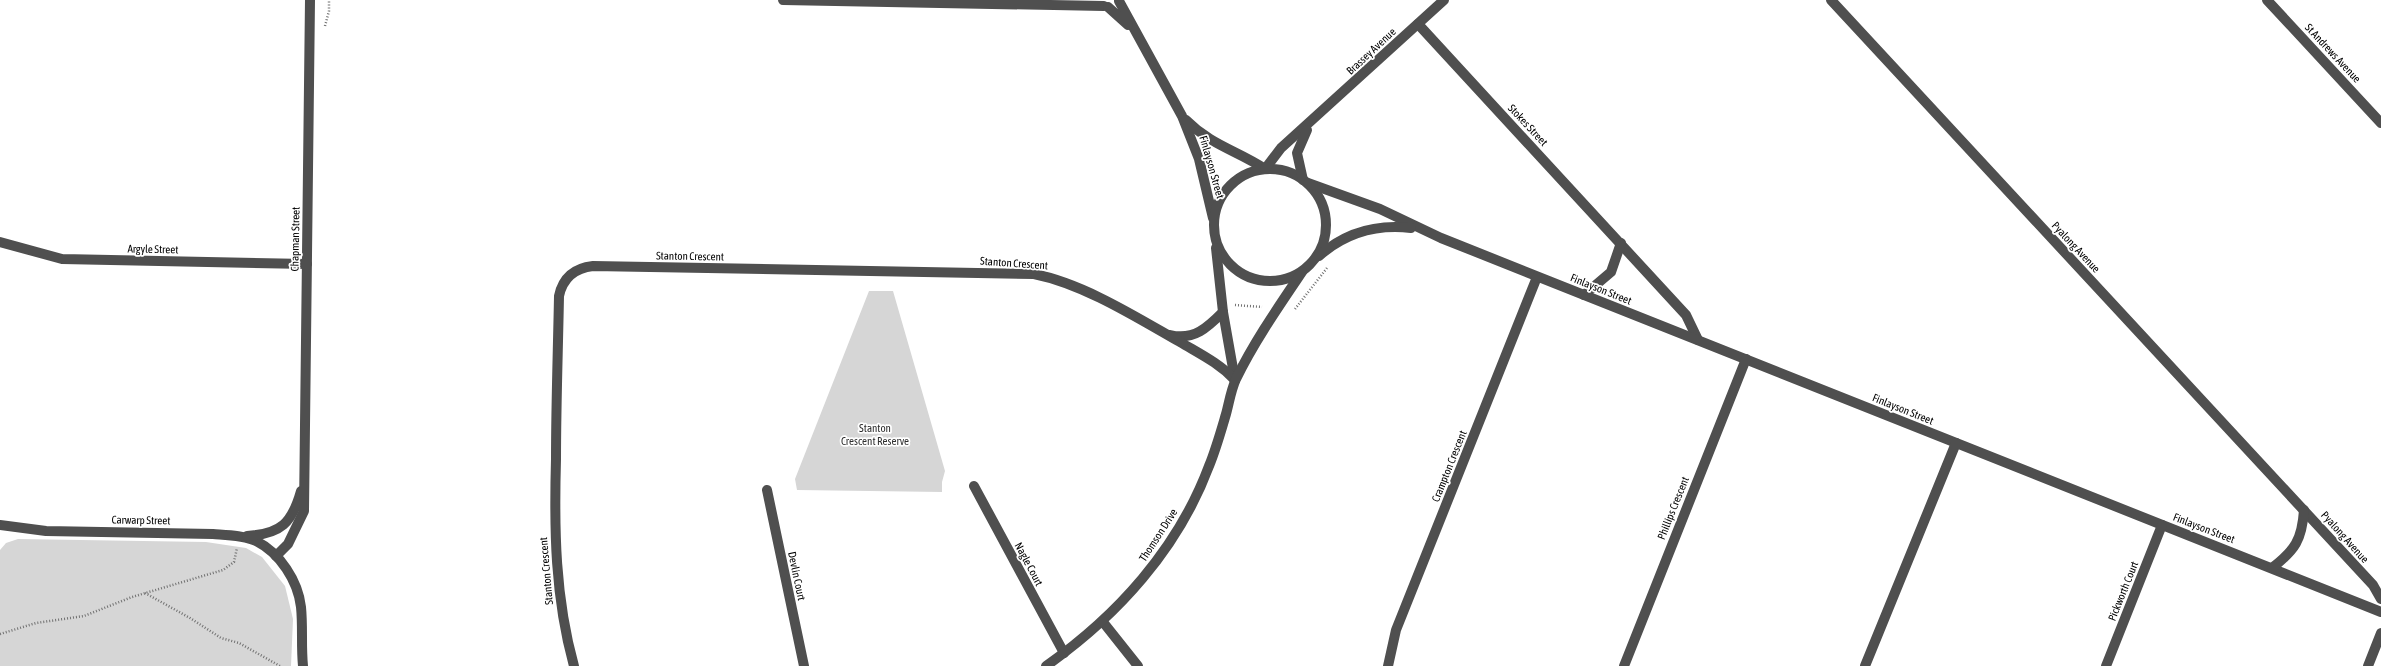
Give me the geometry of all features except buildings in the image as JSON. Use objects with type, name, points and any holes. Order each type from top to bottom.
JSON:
[{"type":"street","name":"Chapman Street","points":[[276,556],[288,544],[304,510],[310,0]]},
{"type":"street","points":[[783,0],[1062,4],[1102,4],[1119,0]]},
{"type":"street","points":[[1062,4],[1072,0]]},
{"type":"street","name":"Finlayson Street","points":[[1119,0],[1132,29],[1182,116],[1199,159],[1215,231]]},
{"type":"street","name":"Brassey Avenue","points":[[1265,169],[1276,154],[1444,0]]},
{"type":"street","name":"Pyalong Avenue","points":[[1831,0],[2373,585],[2381,599]]},
{"type":"street","name":"St Andrews Avenue","points":[[2267,0],[2381,123]]},
{"type":"street","name":"Finlayson Street","points":[[1102,4],[1132,29]]},
{"type":"street","name":"Stokes Street","points":[[1418,24],[1686,314],[1698,340]]},
{"type":"street","name":"Finlayson Street","points":[[1182,116],[1208,140],[1243,156],[1265,169]]},
{"type":"street","name":"Brassey Avenue","points":[[1305,181],[1298,150],[1304,134],[1314,120]]},
{"type":"street","points":[[1265,169],[1286,171],[1305,181],[1320,199],[1325,214],[1326,229],[1321,249],[1306,269],[1279,281],[1253,279],[1231,266],[1221,252],[1215,231],[1218,206],[1228,188],[1247,174],[1265,169]]},
{"type":"street","name":"Finlayson Street","points":[[1305,181],[1380,209],[1415,228],[1537,277],[2381,612]]},
{"type":"street","name":"Finlayson Street","points":[[1306,269],[1332,245],[1350,235],[1383,227],[1415,228]]},
{"type":"street","name":"Thomson Drive","points":[[1215,231],[1223,308],[1235,380]]},
{"type":"street","name":"Argyle Street","points":[[0,242],[62,259],[307,264]]},
{"type":"street","points":[[1584,295],[1611,272],[1621,243]]},
{"type":"street","name":"Stanton Crescent","points":[[574,666],[566,637],[555,556],[559,296],[566,278],[578,270],[593,266],[1034,274],[1054,278],[1074,286],[1165,333],[1212,360],[1235,380]]},
{"type":"street","name":"Thomson Drive","points":[[1046,666],[1103,622],[1154,565],[1190,508],[1209,467],[1235,380],[1277,309],[1306,269]]},
{"type":"street","name":"Crampton Crescent","points":[[1388,666],[1396,630],[1537,277]]},
{"type":"street","name":"Stanton Crescent","points":[[1165,333],[1178,336],[1195,335],[1203,331],[1223,308]]},
{"type":"street","name":"Phillips Crescent","points":[[1624,666],[1746,359]]},
{"type":"street","points":[[1865,666],[1956,443]]},
{"type":"street","name":"Chapman Street","points":[[240,536],[258,535],[274,531],[287,524],[296,511],[304,477]]},
{"type":"street","name":"Nagle Court","points":[[974,486],[1064,653]]},
{"type":"street","name":"Devlin Court","points":[[767,490],[804,666]]},
{"type":"street","name":"Pyalong Avenue","points":[[2272,568],[2284,559],[2300,539],[2304,510]]},
{"type":"street","name":"Carwarp Street","points":[[0,525],[46,531],[213,534],[240,536],[256,541],[276,556]]},
{"type":"street","name":"Pickworth Court","points":[[2106,666],[2162,525]]},
{"type":"street","points":[[276,556],[293,580],[298,592],[302,622],[303,666]]},
{"type":"street","points":[[1103,622],[1138,666]]},
{"type":"street","points":[[2368,666],[2381,633]]},
{"type":"street","name":"Stanton Crescent","points":[[566,637],[566,666]]},
{"type":"street","points":[[300,666],[302,652]]},
{"type":"path","points":[[1223,308],[1294,310],[1304,300],[1329,266]]},
{"type":"path","points":[[0,634],[36,623],[84,616],[144,593],[223,570],[234,562],[240,536]]},
{"type":"path","points":[[144,593],[190,618],[221,638],[239,643],[280,666]]},
{"type":"green space","name":"Stanton Crescent Reserve","points":[[869,291],[893,291],[945,471],[942,482],[942,492],[797,490],[795,479]]},
{"type":"green space","points":[[18,539],[206,542],[246,548],[262,557],[285,586],[293,619],[291,666],[0,666],[0,550],[6,543]]}]
